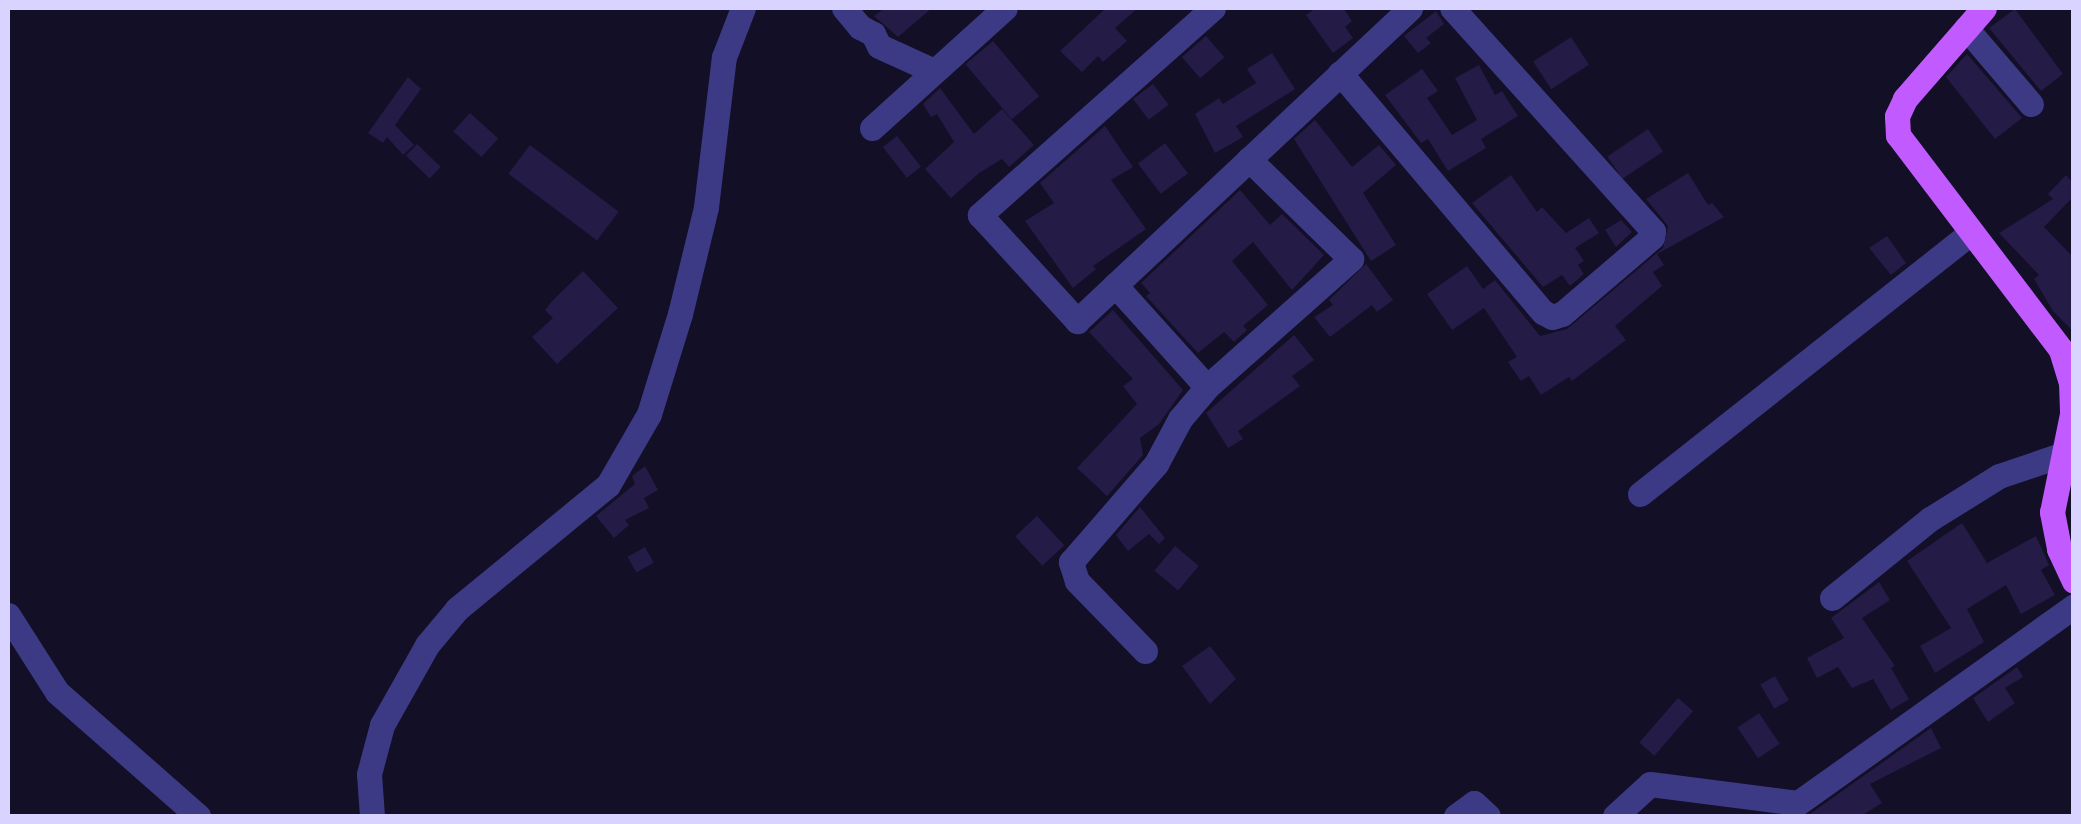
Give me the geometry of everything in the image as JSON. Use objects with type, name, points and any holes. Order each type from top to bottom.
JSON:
[{"type":"main road","points":[[1984,8],[1904,98],[1897,116],[1898,135],[2061,350],[2072,382],[2072,414],[2052,512],[2060,549],[2074,582]]},
{"type":"street","points":[[372,816],[369,774],[382,725],[427,644],[456,609],[608,485],[649,414],[680,314],[706,207],[724,57],[743,8]]},
{"type":"street","points":[[844,8],[860,27],[874,34],[878,46],[934,71]]},
{"type":"street","points":[[872,128],[1004,8]]},
{"type":"street","points":[[1200,12],[980,215],[1077,321],[1410,8]]},
{"type":"street","points":[[1340,73],[1543,312],[1562,314],[1652,237],[1651,226],[1452,8]]},
{"type":"street","points":[[1966,28],[2031,104]]},
{"type":"street","points":[[1145,651],[1076,581],[1071,562],[1156,464],[1180,419],[1206,388],[1351,259],[1249,158]]},
{"type":"street","points":[[1640,494],[1970,234]]},
{"type":"street","points":[[1115,286],[1206,388]]},
{"type":"street","points":[[1832,598],[1930,519],[1999,476],[2064,454]]},
{"type":"street","points":[[1614,816],[1650,784],[1798,803],[2074,606]]},
{"type":"street","points":[[8,615],[57,692],[198,816]]},
{"type":"street","points":[[1456,816],[1474,802],[1488,816]]},
{"type":"building","points":[[885,8],[932,8],[898,37],[874,16]]},
{"type":"building","points":[[1106,8],[1138,8],[1115,28],[1127,41],[1103,62],[1098,56],[1082,72],[1060,51]]},
{"type":"building","points":[[1316,8],[1343,8],[1352,21],[1345,27],[1353,38],[1333,53],[1306,15]]},
{"type":"building","points":[[2015,9],[2063,74],[2041,91],[1989,28]]},
{"type":"building","points":[[1436,11],[1444,24],[1426,38],[1431,43],[1418,53],[1404,36]]},
{"type":"building","points":[[1206,36],[1224,57],[1200,78],[1182,57]]},
{"type":"building","points":[[1571,37],[1589,65],[1551,89],[1533,62]]},
{"type":"building","points":[[993,41],[1039,96],[1012,119],[965,64]]},
{"type":"building","points":[[1272,53],[1295,89],[1236,126],[1243,137],[1215,153],[1195,114],[1219,98],[1223,104],[1256,83],[1247,69]]},
{"type":"building","points":[[1967,54],[2022,118],[1995,139],[1946,77]]},
{"type":"building","points":[[1479,65],[1495,95],[1502,91],[1518,116],[1481,139],[1486,148],[1448,171],[1428,139],[1421,143],[1385,95],[1422,69],[1438,91],[1427,98],[1452,135],[1477,120],[1455,78]]},
{"type":"building","points":[[408,77],[421,89],[395,125],[414,145],[403,155],[387,137],[383,143],[368,133]]},
{"type":"building","points":[[1153,84],[1169,105],[1149,120],[1133,99]]},
{"type":"building","points":[[940,88],[974,134],[1002,109],[1034,145],[1009,167],[1002,159],[979,173],[951,198],[925,169],[954,142],[937,114],[931,117],[923,104]]},
{"type":"building","points":[[470,113],[498,138],[482,157],[453,132]]},
{"type":"building","points":[[1315,120],[1352,167],[1379,145],[1396,165],[1363,193],[1396,245],[1371,261],[1294,139]]},
{"type":"building","points":[[1105,126],[1133,167],[1111,180],[1146,229],[1093,266],[1096,269],[1073,288],[1025,221],[1054,203],[1040,183]]},
{"type":"building","points":[[1648,129],[1663,151],[1622,179],[1607,156]]},
{"type":"building","points":[[897,136],[921,167],[907,178],[883,147]]},
{"type":"building","points":[[1165,143],[1188,173],[1161,194],[1138,163]]},
{"type":"building","points":[[417,144],[441,167],[430,178],[406,156]]},
{"type":"building","points":[[530,145],[619,212],[597,241],[508,174]]},
{"type":"building","points":[[1688,173],[1708,205],[1712,203],[1724,217],[1657,254],[1664,265],[1653,272],[1662,286],[1615,326],[1626,340],[1572,381],[1569,377],[1541,395],[1529,376],[1521,381],[1508,362],[1517,357],[1484,308],[1452,330],[1427,294],[1467,266],[1483,289],[1495,280],[1540,336],[1567,329],[1663,248],[1668,226],[1646,199]]},
{"type":"building","points":[[1511,175],[1537,212],[1542,207],[1566,233],[1589,218],[1599,233],[1575,248],[1584,261],[1578,265],[1584,274],[1570,286],[1562,275],[1543,287],[1472,203]]},
{"type":"building","points":[[2066,175],[2074,184],[2074,196],[2044,227],[2074,258],[2074,332],[2053,311],[2034,279],[2039,275],[1999,233],[2053,199],[2048,194]]},
{"type":"building","points":[[1240,190],[1270,225],[1282,214],[1324,255],[1292,290],[1253,242],[1232,261],[1268,305],[1243,326],[1247,330],[1234,342],[1224,332],[1198,353],[1146,296],[1150,293],[1141,283]]},
{"type":"building","points":[[1621,220],[1632,232],[1616,247],[1605,230]]},
{"type":"building","points":[[1887,236],[1906,263],[1891,275],[1869,248]]},
{"type":"building","points":[[1366,264],[1393,300],[1377,312],[1372,305],[1330,337],[1314,317],[1333,305],[1329,300]]},
{"type":"building","points":[[583,271],[618,308],[557,364],[532,337],[553,318],[545,310]]},
{"type":"building","points":[[1113,310],[1183,390],[1159,424],[1140,438],[1143,455],[1107,496],[1077,468],[1137,404],[1123,386],[1133,379],[1089,332]]},
{"type":"building","points":[[1294,335],[1314,360],[1292,376],[1300,386],[1238,431],[1243,439],[1228,448],[1206,413]]},
{"type":"building","points":[[645,466],[658,490],[644,498],[649,508],[625,520],[629,525],[614,538],[596,516],[635,484],[632,476]]},
{"type":"building","points":[[1140,507],[1165,538],[1159,544],[1149,534],[1128,551],[1116,535]]},
{"type":"building","points":[[1037,516],[1064,545],[1042,566],[1015,536]]},
{"type":"building","points":[[1962,523],[1987,563],[2036,536],[2049,565],[2041,570],[2055,595],[2021,614],[2006,585],[1967,609],[1984,642],[1935,673],[1920,646],[1951,628],[1907,561]]},
{"type":"building","points":[[1175,546],[1199,566],[1178,590],[1154,571]]},
{"type":"building","points":[[645,547],[654,563],[636,572],[628,557]]},
{"type":"building","points":[[1879,582],[1890,600],[1862,618],[1895,666],[1891,668],[1909,699],[1891,710],[1873,679],[1852,688],[1838,667],[1817,678],[1807,658],[1844,638],[1831,618]]},
{"type":"building","points":[[1210,646],[1236,679],[1210,704],[1182,666]]},
{"type":"building","points":[[2017,667],[2023,677],[2005,688],[2015,703],[1988,722],[1973,698]]},
{"type":"building","points":[[1775,676],[1789,700],[1774,709],[1760,684]]},
{"type":"building","points":[[1678,698],[1693,711],[1654,756],[1639,743]]},
{"type":"building","points":[[1759,713],[1780,744],[1758,758],[1737,728]]},
{"type":"building","points":[[1931,728],[1941,748],[1870,784],[1882,803],[1861,816],[1807,816]]}]
